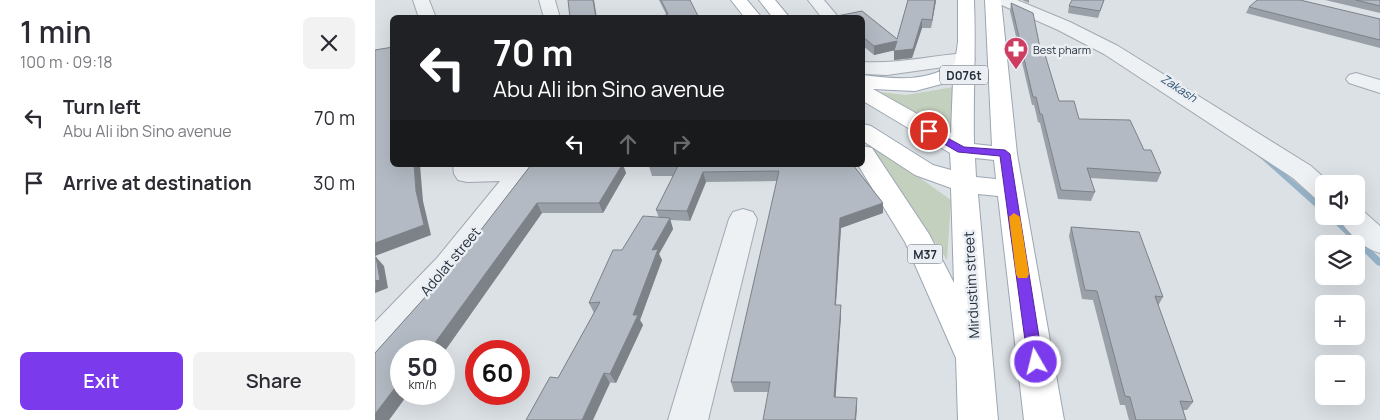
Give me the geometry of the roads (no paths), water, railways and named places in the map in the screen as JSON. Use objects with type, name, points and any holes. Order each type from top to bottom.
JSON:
[{"type":"main road","points":[[739,0],[752,15]]},
{"type":"main road","points":[[768,0],[780,15]]},
{"type":"main road","name":"D076t","points":[[962,150],[967,42],[965,0]]},
{"type":"main road","name":"D076t","points":[[993,0],[1005,154]]},
{"type":"main road","points":[[865,81],[909,87],[944,78],[965,63]]},
{"type":"main road","points":[[865,93],[962,150],[1005,154],[1045,420]]},
{"type":"main road","points":[[865,132],[924,170],[965,184],[1010,189]]},
{"type":"main road","name":"Mirdustim street","points":[[962,150],[978,420]]},
{"type":"main road","name":"M37","points":[[865,156],[919,241],[975,361]]},
{"type":"street","points":[[421,0],[426,15]]},
{"type":"street","points":[[547,0],[551,15]]},
{"type":"street","points":[[816,0],[828,15]]},
{"type":"street","points":[[1003,0],[1065,26],[1111,50],[1302,172],[1315,184]]},
{"type":"street","points":[[865,68],[887,70],[937,61],[965,63]]},
{"type":"street","points":[[1355,79],[1380,87]]},
{"type":"street","name":"Adolat street","points":[[465,167],[467,174],[523,169]]},
{"type":"street","name":"Adolat street","points":[[375,346],[448,266],[523,169]]},
{"type":"street","points":[[688,420],[743,219]]},
{"type":"street","points":[[1361,225],[1380,243]]},
{"type":"waterway","name":"Zakash","points":[[1259,154],[1315,202]]},
{"type":"waterway","name":"Zakash","points":[[1340,225],[1380,263]]},
{"type":"place","name":"Best pharm","points":[[1016,70]]}]
